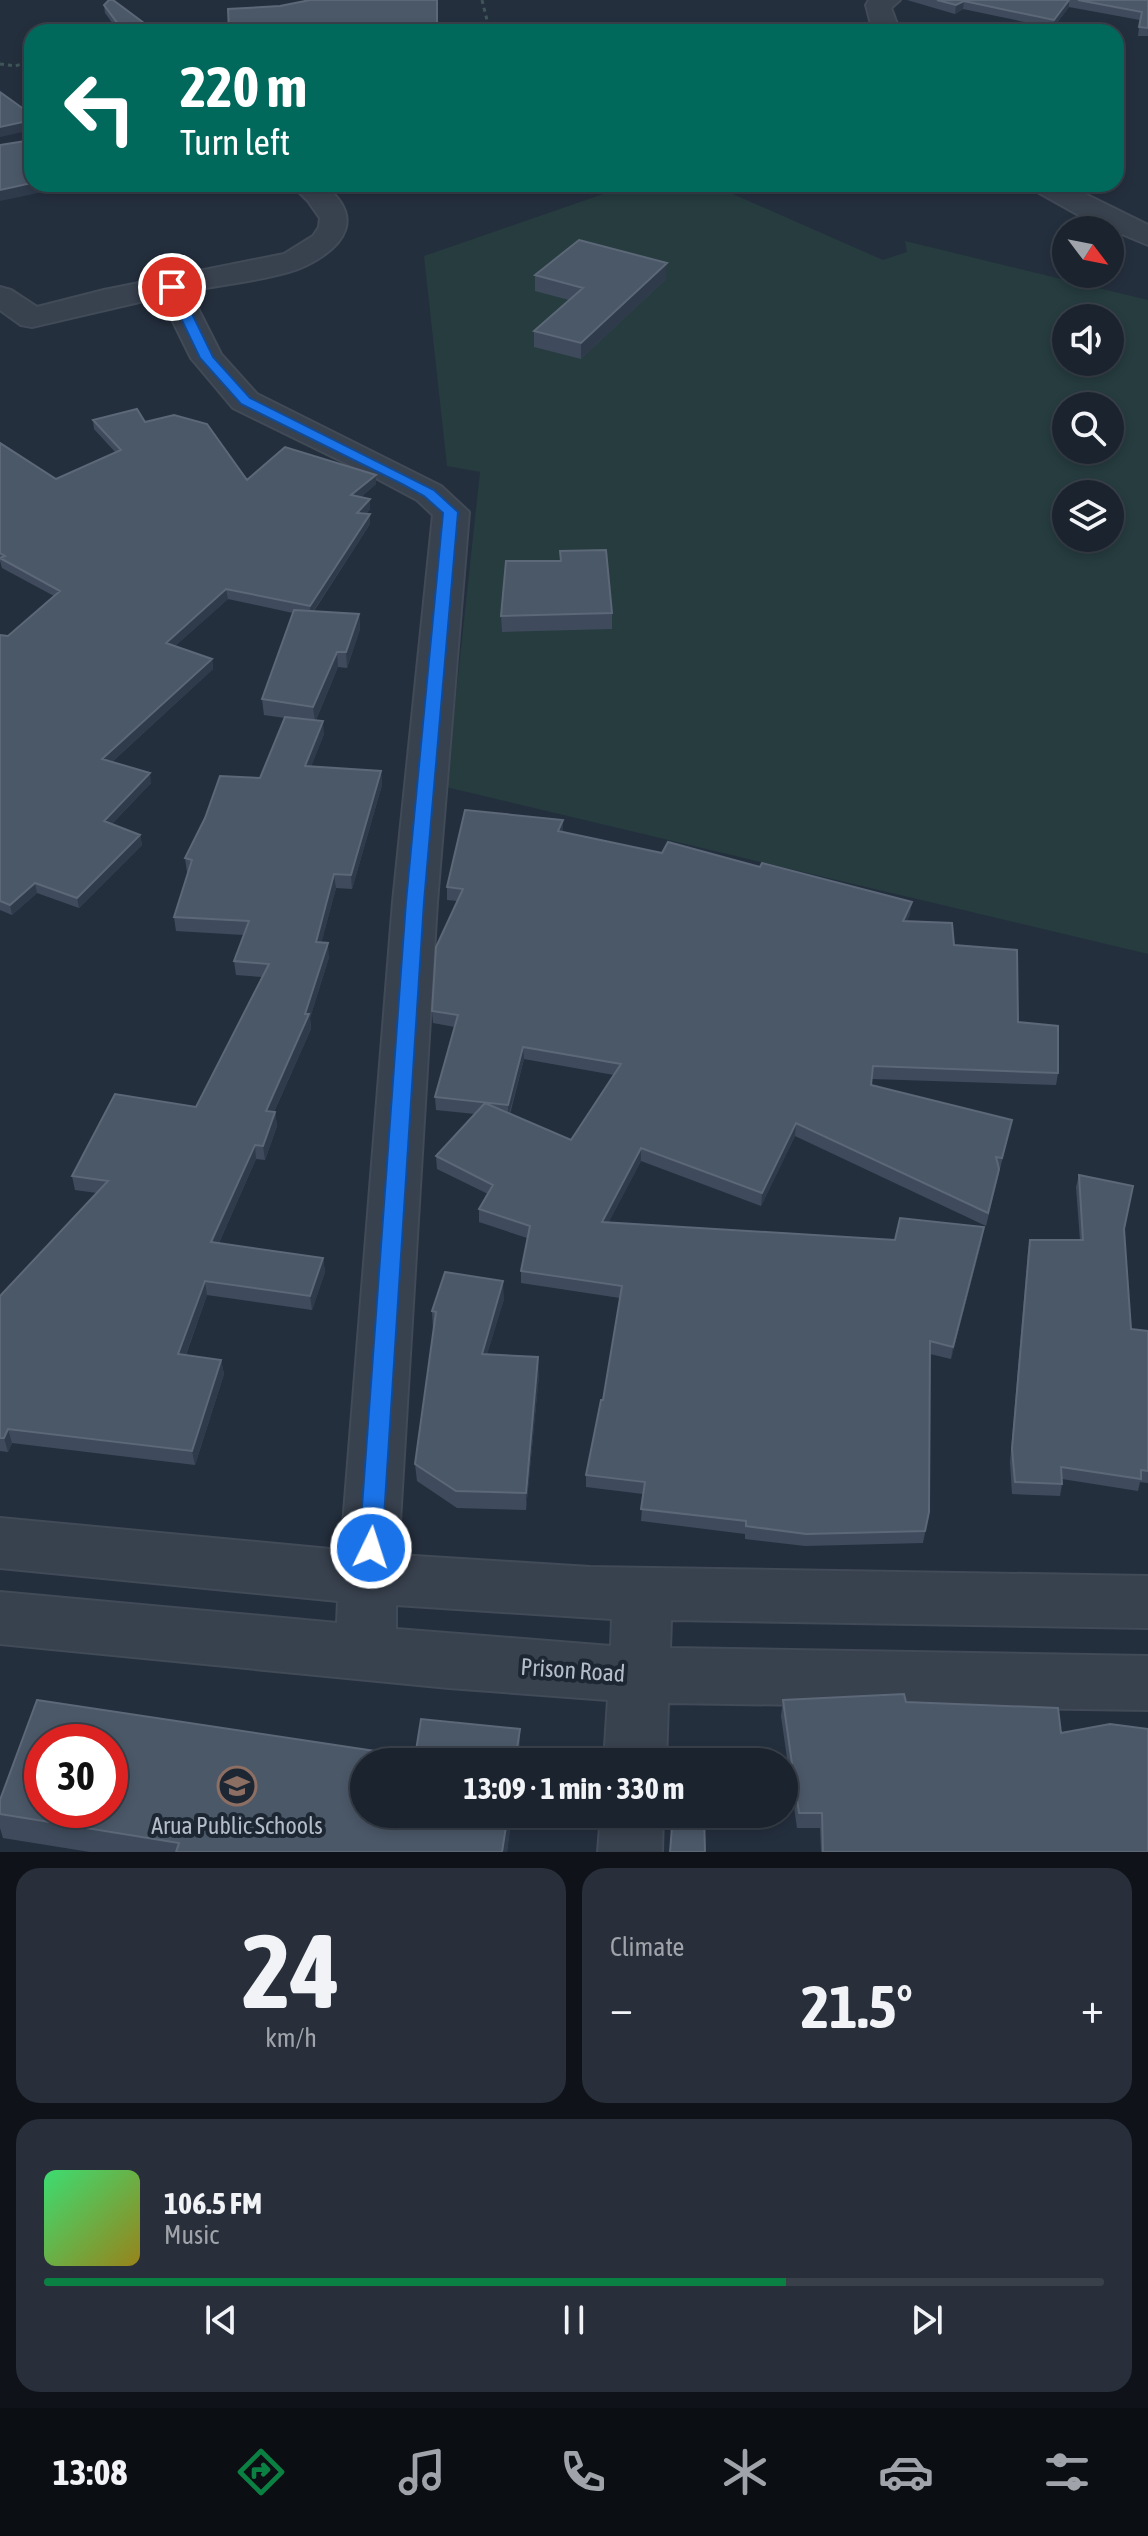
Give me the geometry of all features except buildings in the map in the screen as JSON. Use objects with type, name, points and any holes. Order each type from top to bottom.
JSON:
[{"type":"street","points":[[882,24],[878,5],[888,0]]},
{"type":"street","points":[[0,296],[32,318],[104,299],[293,261],[323,242],[334,228],[334,218],[315,192]]},
{"type":"street","points":[[1058,192],[1148,236]]},
{"type":"street","points":[[172,287],[207,358],[245,401],[429,493],[451,512],[415,902],[368,1578],[366,1653]]},
{"type":"street","points":[[0,1543],[368,1578],[643,1594],[1148,1602]]},
{"type":"street","points":[[636,1748],[643,1594]]},
{"type":"street","name":"Prison Road","points":[[0,1618],[639,1675],[1148,1683]]},
{"type":"street","points":[[630,1852],[631,1828]]},
{"type":"path","points":[[482,0],[488,24]]},
{"type":"path","points":[[0,64],[15,66],[24,63]]},
{"type":"green space","points":[[609,192],[728,192],[883,260],[907,252],[905,241],[1052,277],[1052,288],[1099,288],[1148,300],[1148,954],[446,787],[480,472],[447,466],[424,256]]},
{"type":"place","name":"Arua Public Schools","points":[[237,1786]]},
{"type":"route","points":[[172,287],[207,358],[245,401],[407,481],[429,493],[451,512],[415,902],[371,1548]]}]
